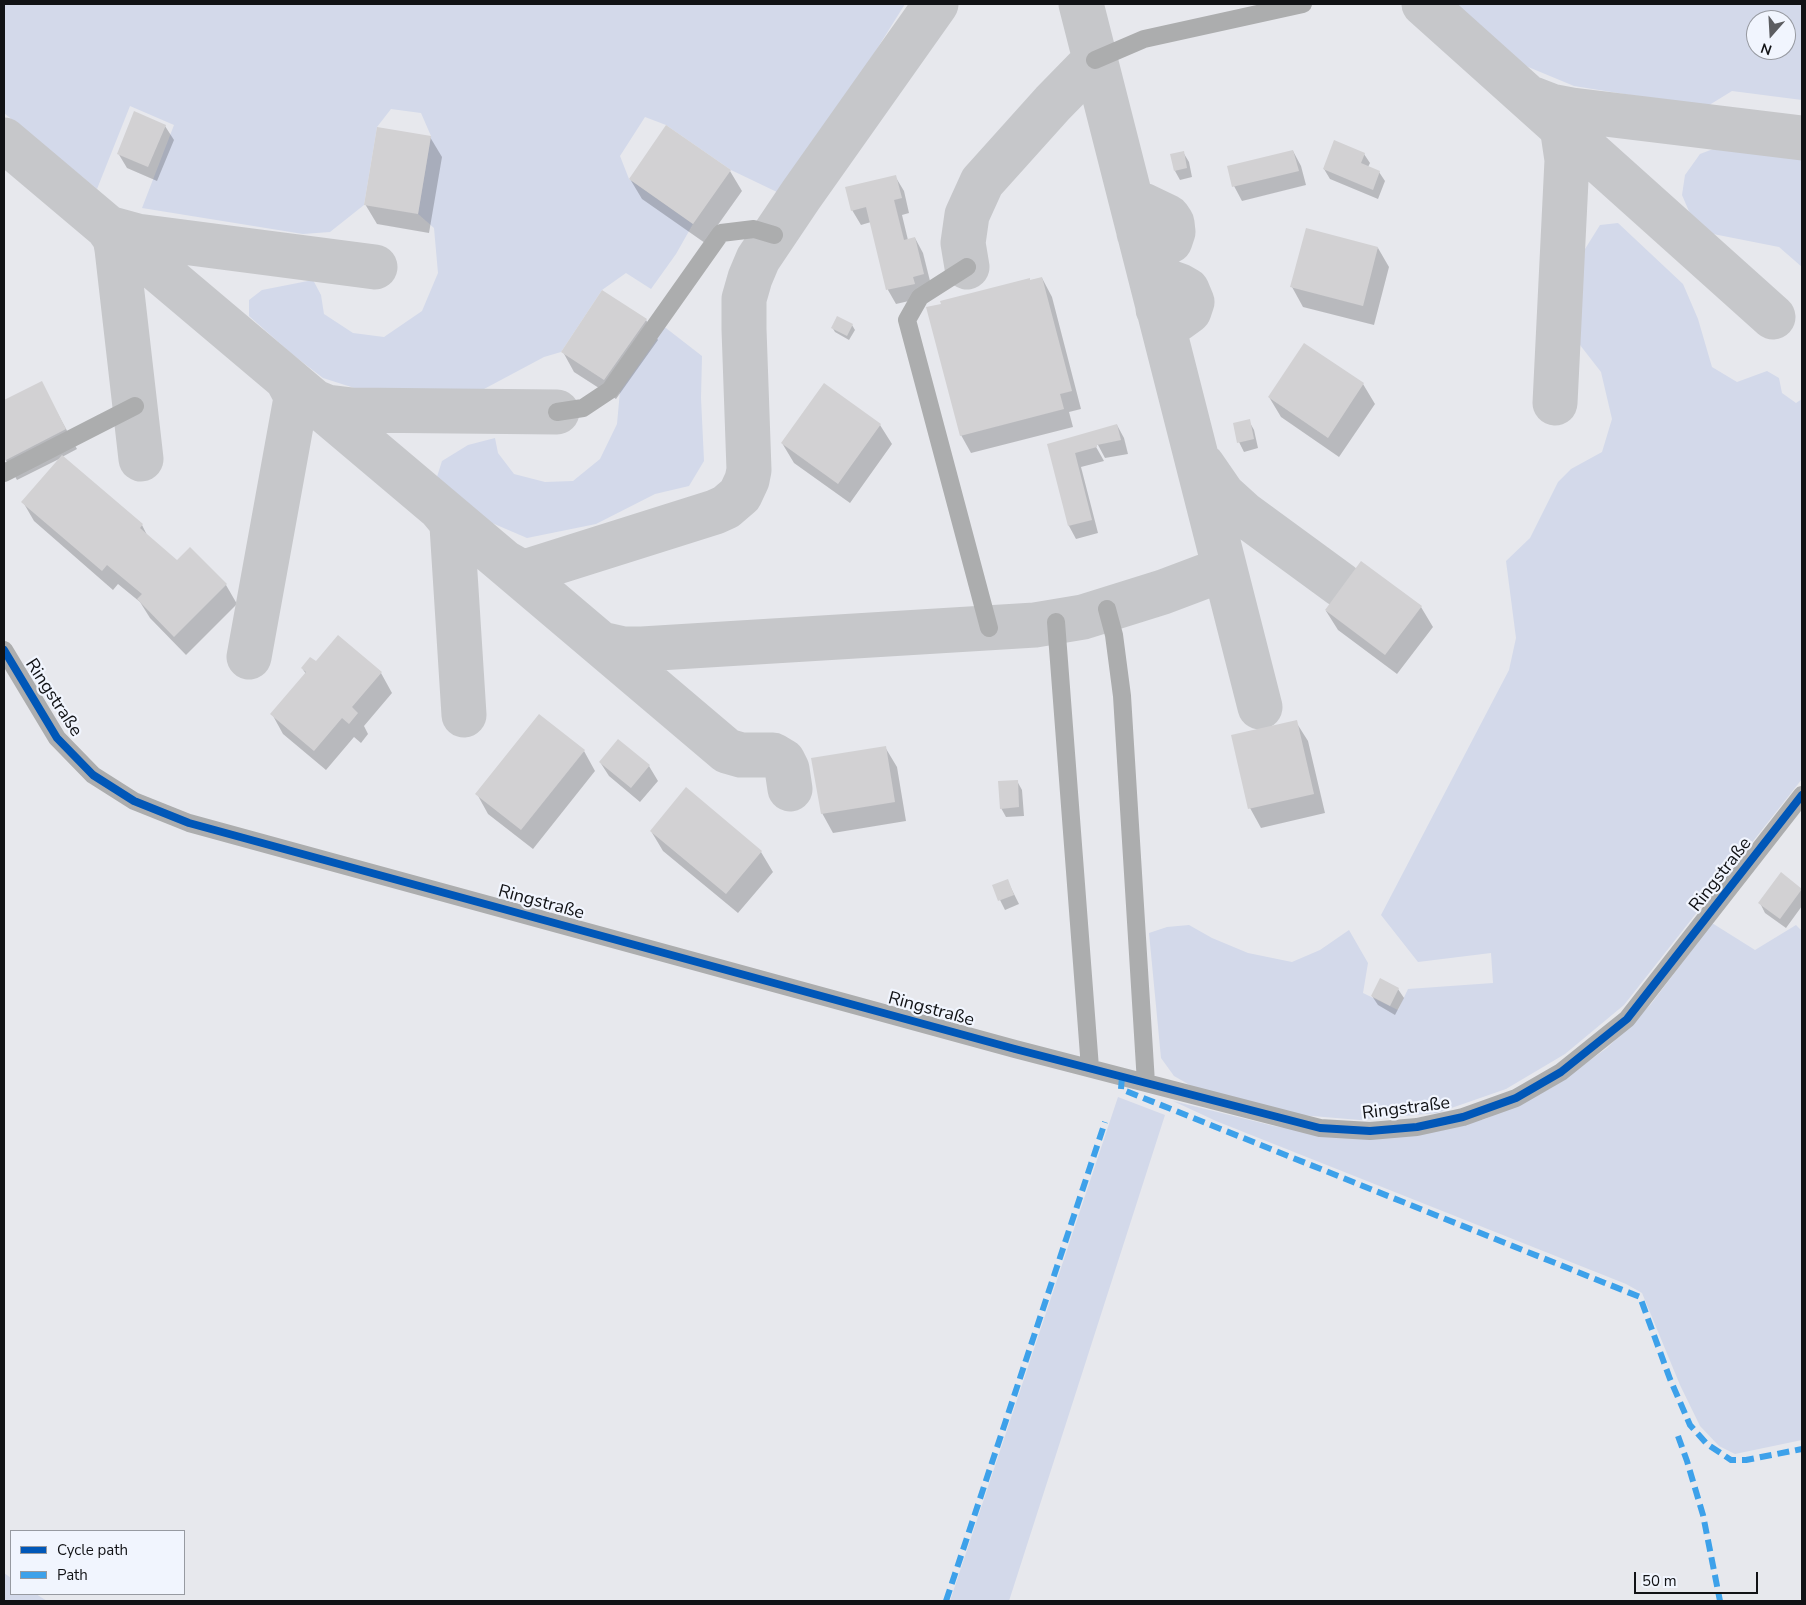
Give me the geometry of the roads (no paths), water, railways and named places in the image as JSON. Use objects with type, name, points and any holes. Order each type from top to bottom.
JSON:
[{"type":"street","points":[[1095,60],[1144,39],[1303,4]]},
{"type":"street","points":[[557,412],[583,408],[610,390],[721,234],[754,230],[774,235]]},
{"type":"street","points":[[967,267],[920,296],[907,320],[989,628]]},
{"type":"street","points":[[4,473],[135,406]]},
{"type":"street","points":[[1107,610],[1114,635],[1122,696],[1146,1083]]},
{"type":"street","points":[[1056,622],[1090,1068]]},
{"type":"street","name":"Ringstraße","points":[[4,650],[57,738],[93,775],[134,801],[189,823],[1090,1068],[1320,1128],[1370,1131],[1417,1127],[1463,1117],[1516,1098],[1560,1072],[1627,1019],[1802,795]]}]
